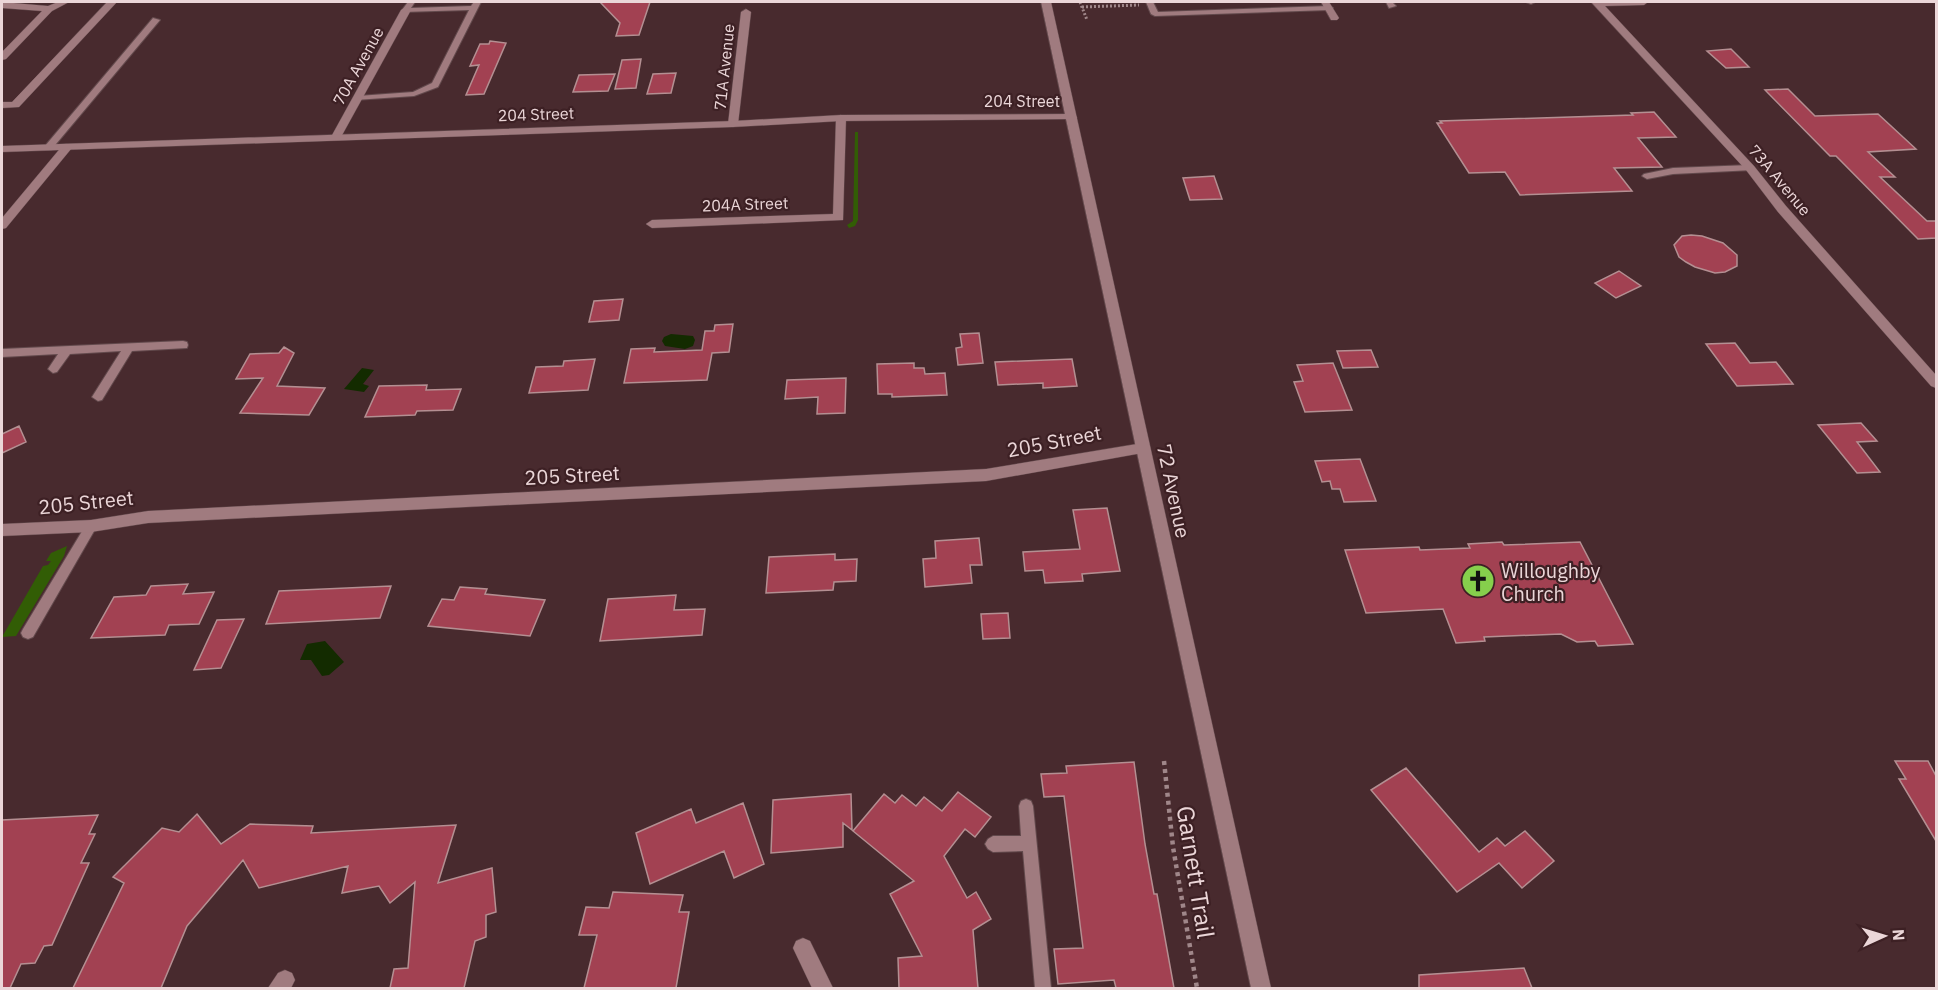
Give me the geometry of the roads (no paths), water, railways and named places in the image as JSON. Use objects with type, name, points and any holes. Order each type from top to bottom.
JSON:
[{"type":"street","points":[[2,57],[49,9],[64,2]]},
{"type":"street","points":[[2,105],[15,105],[112,2]]},
{"type":"street","name":"72 Avenue","points":[[1046,2],[1261,988]]},
{"type":"street","points":[[1596,2],[1644,2]]},
{"type":"street","name":"73A Avenue","points":[[1596,2],[1750,168],[1798,226],[1936,382]]},
{"type":"street","points":[[2,5],[49,9]]},
{"type":"street","points":[[1327,5],[1335,18]]},
{"type":"street","name":"70A Avenue","points":[[336,137],[409,6]]},
{"type":"street","name":"71A Avenue","points":[[733,124],[746,12]]},
{"type":"street","name":"204 Street","points":[[2,149],[733,124],[841,118],[1072,117]]},
{"type":"street","name":"204A Street","points":[[652,224],[839,217],[841,118]]},
{"type":"street","points":[[2,225],[67,147]]},
{"type":"street","name":"205 Street","points":[[2,530],[91,526],[148,517],[986,475],[1143,448]]},
{"type":"street","points":[[803,948],[824,988]]},
{"type":"lane","points":[[1176,2],[1181,13]]},
{"type":"lane","points":[[1198,2],[1202,12]]},
{"type":"lane","points":[[1224,2],[1228,11]]},
{"type":"lane","points":[[358,98],[414,94],[435,85],[475,5],[409,6]]},
{"type":"lane","points":[[1148,6],[1155,14],[1327,5]]},
{"type":"lane","points":[[48,148],[156,20]]},
{"type":"lane","points":[[1647,176],[1673,171],[1750,168]]},
{"type":"lane","points":[[2,353],[183,345]]},
{"type":"lane","points":[[98,397],[129,347]]},
{"type":"lane","points":[[54,369],[67,350]]},
{"type":"lane","points":[[28,633],[91,526]]},
{"type":"lane","points":[[1026,806],[1043,988]]},
{"type":"lane","points":[[993,844],[1029,843]]},
{"type":"place","name":"Willoughby Church","points":[[1478,581]]}]
